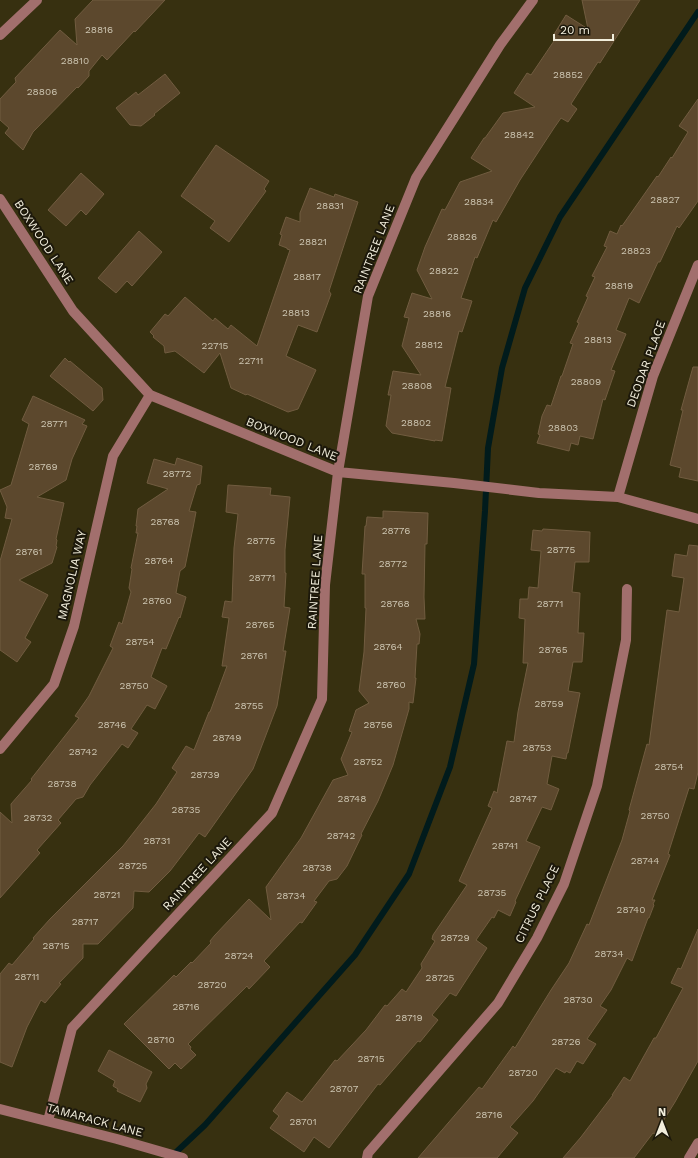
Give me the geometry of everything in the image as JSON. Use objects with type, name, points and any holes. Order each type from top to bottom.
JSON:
[{"type":"street","points":[[0,35],[37,0]]},
{"type":"street","name":"RAINTREE LANE","points":[[48,1121],[72,1028],[272,813],[322,699],[326,585],[338,472],[368,296],[416,178],[500,45],[533,0]]},
{"type":"street","name":"BOXWOOD LANE","points":[[0,199],[73,311],[150,395],[338,472],[539,493],[618,498],[698,519]]},
{"type":"street","name":"DEODAR PLACE","points":[[618,498],[653,376],[698,265]]},
{"type":"street","name":"MAGNOLIA WAY","points":[[0,749],[54,684],[74,626],[113,456],[150,395]]},
{"type":"street","name":"CITRUS PLACE","points":[[367,1158],[368,1153],[498,1003],[537,938],[564,884],[597,786],[626,640],[626,589]]},
{"type":"street","name":"TAMARACK LANE","points":[[0,1109],[117,1139],[183,1158]]},
{"type":"street","points":[[689,1158],[698,1143]]},
{"type":"building","points":[[93,0],[165,0],[107,60],[102,55],[89,71],[89,76],[33,132],[23,150],[5,133],[9,128],[0,120],[0,99],[16,82],[15,78],[60,30],[77,45],[75,19]]},
{"type":"building","points":[[582,0],[640,0],[600,63],[598,62],[571,104],[577,109],[568,122],[561,118],[554,128],[520,180],[496,222],[493,220],[477,258],[475,257],[461,298],[472,301],[462,332],[459,331],[445,387],[451,388],[442,441],[392,433],[386,426],[391,395],[388,395],[393,371],[421,375],[402,346],[409,318],[404,317],[412,293],[432,299],[417,270],[425,247],[442,209],[445,210],[460,182],[492,171],[471,158],[503,113],[535,107],[514,93],[527,73],[531,75],[556,38],[553,36],[566,15],[588,29]]},
{"type":"building","points":[[165,74],[180,93],[141,126],[130,125],[116,108],[136,92],[138,95]]},
{"type":"building","points":[[698,99],[698,201],[679,228],[677,226],[639,303],[629,298],[616,330],[626,334],[611,370],[615,371],[605,400],[603,399],[593,439],[580,436],[578,445],[571,443],[569,451],[537,443],[540,435],[538,434],[542,416],[547,405],[551,406],[573,344],[570,343],[579,323],[577,322],[588,297],[586,296],[595,277],[592,276],[607,247],[604,246],[610,231],[617,234],[621,225],[622,226],[671,157],[672,158],[688,132],[679,126]]},
{"type":"building","points":[[216,145],[269,181],[264,189],[266,191],[229,242],[210,228],[215,221],[181,196]]},
{"type":"building","points":[[81,173],[104,194],[86,215],[81,210],[66,226],[48,210]]},
{"type":"building","points":[[310,188],[334,197],[335,194],[358,202],[329,291],[331,294],[317,332],[298,325],[286,356],[316,370],[298,409],[288,412],[231,388],[220,353],[204,373],[175,351],[165,353],[164,346],[153,337],[154,336],[150,332],[165,314],[168,316],[185,297],[213,321],[215,318],[228,329],[231,325],[257,346],[290,250],[279,245],[282,235],[280,234],[286,217],[300,222],[300,213]]},
{"type":"building","points":[[139,231],[162,252],[132,286],[127,281],[116,293],[98,278]]},
{"type":"building","points":[[65,358],[102,388],[103,400],[93,411],[50,376]]},
{"type":"building","points":[[693,367],[698,367],[698,481],[679,477],[681,468],[670,465],[683,410],[681,410]]},
{"type":"building","points":[[33,396],[85,420],[82,424],[87,426],[72,459],[66,480],[37,497],[64,503],[56,539],[57,547],[52,563],[19,580],[48,595],[25,638],[31,642],[17,662],[0,650],[0,561],[12,519],[5,518],[7,507],[0,490],[11,485],[29,424],[22,420]]},
{"type":"building","points":[[177,458],[202,466],[200,484],[197,485],[189,511],[196,512],[185,567],[180,571],[176,593],[186,597],[180,618],[179,617],[166,649],[162,648],[151,677],[167,686],[155,709],[147,705],[131,729],[138,733],[128,748],[122,744],[90,785],[83,797],[76,799],[58,820],[61,823],[37,850],[40,853],[0,898],[0,812],[12,823],[11,804],[32,780],[31,779],[79,718],[75,716],[89,696],[113,648],[110,646],[119,622],[122,624],[131,592],[129,588],[131,568],[138,533],[136,533],[136,526],[138,509],[168,489],[147,483],[154,459],[175,465]]},
{"type":"building","points":[[228,485],[271,488],[270,495],[290,497],[285,550],[286,573],[284,607],[290,608],[283,651],[286,651],[277,706],[253,769],[205,837],[199,833],[170,871],[149,892],[134,891],[133,908],[98,944],[83,944],[83,958],[59,983],[61,984],[45,1003],[41,1000],[27,1027],[12,1067],[0,1062],[0,974],[9,963],[12,965],[50,919],[123,846],[156,804],[177,772],[172,768],[186,746],[194,750],[210,712],[227,666],[222,666],[229,618],[222,617],[225,601],[232,602],[234,548],[238,514],[226,512]]},
{"type":"building","points":[[383,511],[428,513],[427,544],[425,544],[425,619],[416,619],[420,634],[419,644],[417,644],[416,678],[413,703],[409,702],[409,709],[393,765],[378,801],[347,866],[337,879],[329,881],[314,901],[317,902],[302,923],[300,922],[264,961],[270,967],[249,989],[247,986],[188,1044],[191,1047],[190,1049],[196,1055],[181,1069],[175,1063],[169,1069],[124,1024],[174,975],[176,977],[191,962],[192,963],[211,943],[210,941],[215,935],[249,899],[271,920],[266,887],[301,838],[333,780],[348,775],[341,759],[352,732],[349,731],[356,710],[369,703],[359,691],[364,652],[366,608],[365,574],[362,574],[365,526],[367,517],[383,518]]},
{"type":"building","points":[[543,529],[590,532],[589,562],[575,562],[572,592],[580,593],[578,633],[584,633],[582,662],[573,662],[568,691],[580,693],[566,759],[552,756],[547,784],[559,789],[551,810],[542,807],[526,841],[540,847],[515,901],[516,902],[510,916],[498,910],[494,918],[492,917],[476,940],[487,948],[456,996],[450,993],[432,1015],[438,1020],[420,1042],[418,1041],[380,1085],[378,1084],[329,1148],[314,1137],[304,1152],[270,1128],[279,1116],[273,1111],[287,1092],[302,1102],[335,1060],[337,1061],[366,1030],[385,1005],[387,1006],[402,989],[406,992],[422,968],[421,964],[435,941],[432,939],[433,935],[467,885],[459,881],[492,808],[488,806],[494,791],[497,793],[507,741],[514,742],[518,712],[528,663],[523,663],[525,619],[519,618],[520,599],[528,599],[529,587],[538,588],[541,551],[531,550],[533,530],[542,531]]},
{"type":"building","points":[[689,545],[698,546],[698,772],[694,789],[689,788],[668,854],[670,855],[652,900],[655,900],[654,905],[632,961],[627,958],[611,990],[600,1006],[607,1010],[587,1039],[596,1044],[583,1064],[577,1061],[570,1073],[566,1071],[565,1073],[556,1068],[533,1101],[510,1127],[518,1133],[497,1158],[418,1158],[479,1087],[482,1089],[513,1046],[515,1048],[569,963],[587,924],[589,925],[622,840],[647,744],[649,745],[667,610],[679,612],[684,578],[672,576],[675,554],[687,556]]},
{"type":"building","points":[[698,929],[698,1061],[675,1102],[655,1134],[653,1133],[634,1158],[563,1158],[613,1095],[624,1077],[630,1081],[654,1038],[656,1038],[683,988],[671,983],[678,968],[681,969]]},
{"type":"building","points":[[109,1050],[152,1072],[146,1084],[147,1088],[140,1102],[117,1091],[118,1089],[113,1086],[115,1081],[98,1071]]},
{"type":"waterway","points":[[172,1156],[205,1125],[355,955],[409,874],[450,767],[474,664],[488,448],[502,368],[525,288],[560,217],[698,12]]}]
